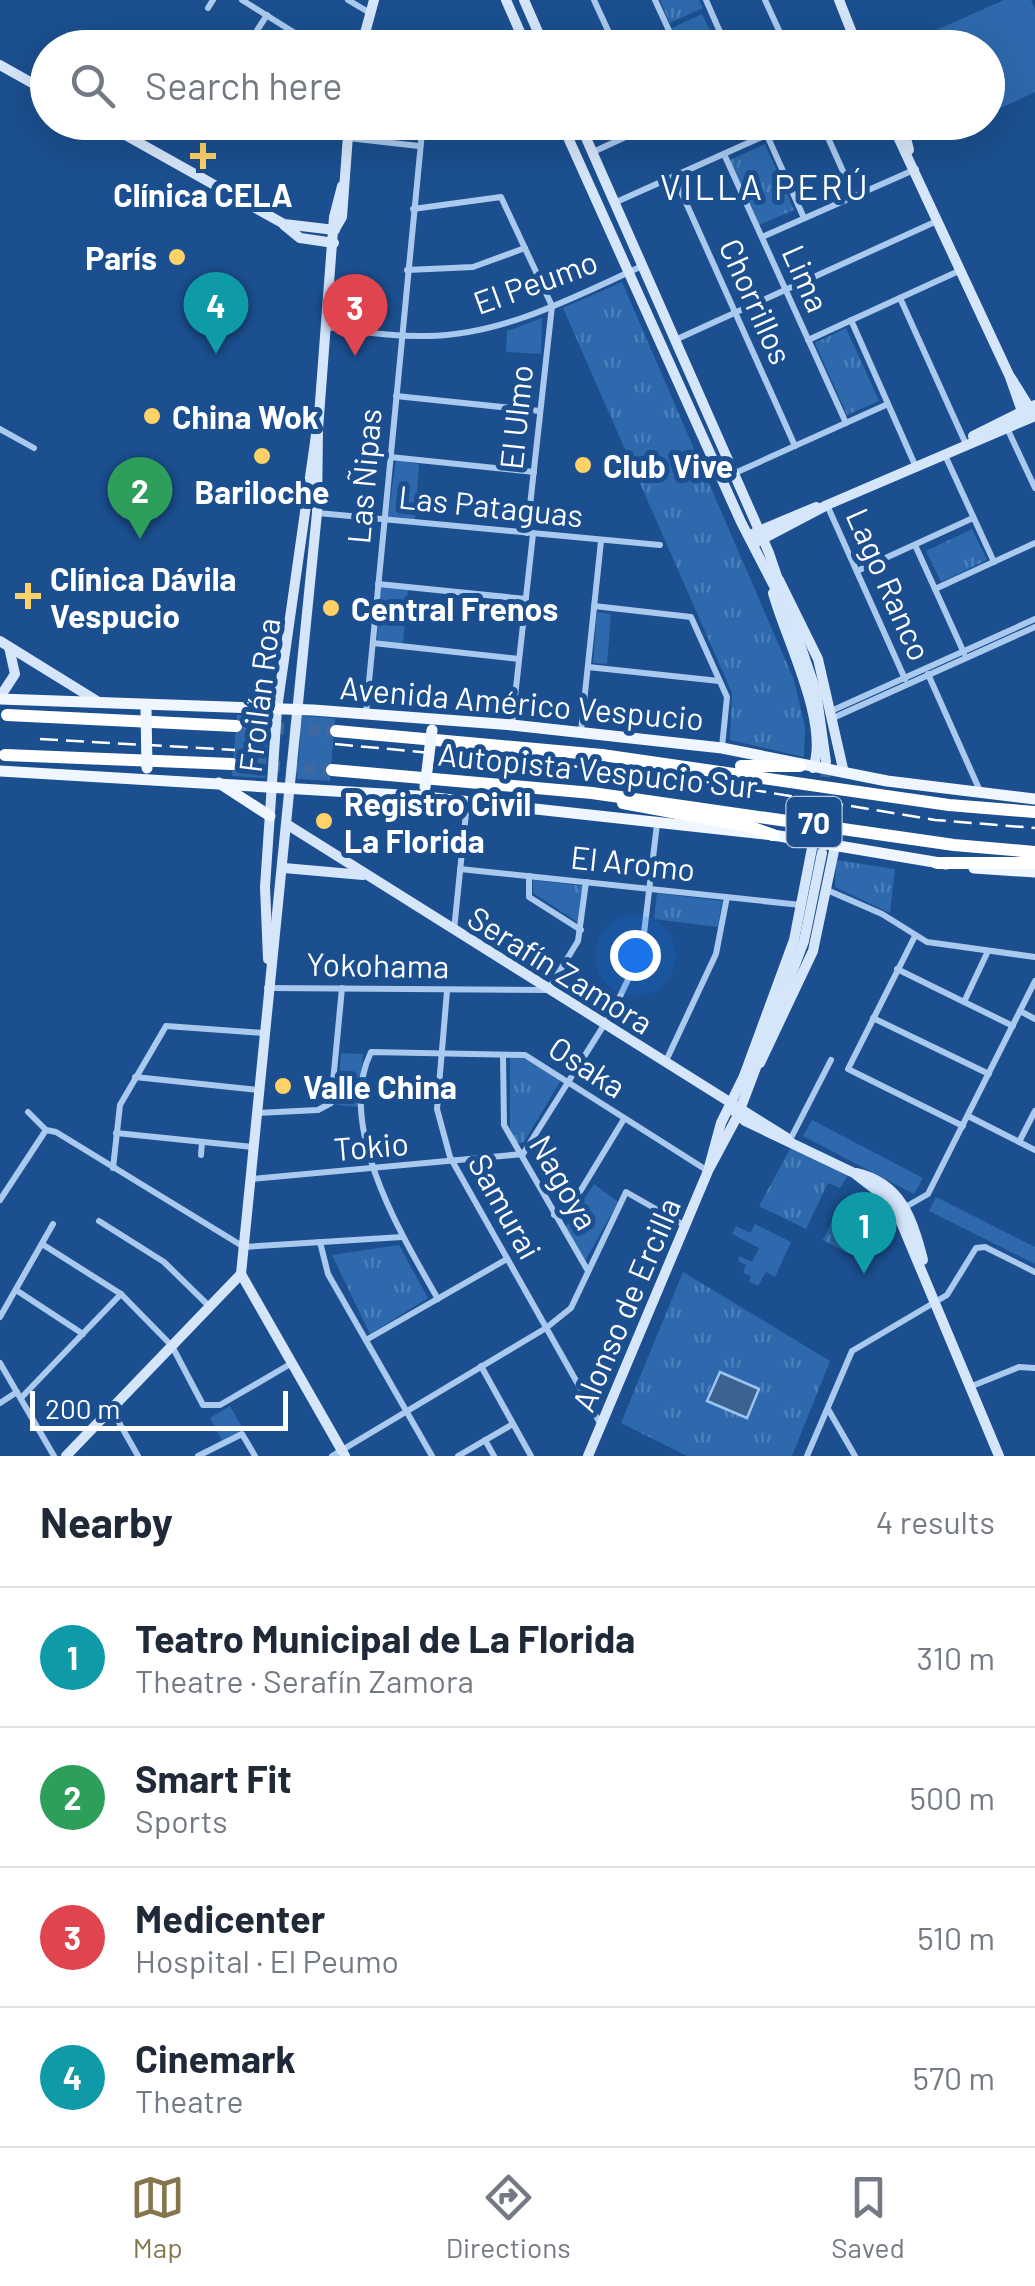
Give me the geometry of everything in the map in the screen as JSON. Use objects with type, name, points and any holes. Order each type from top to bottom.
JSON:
[{"type":"highway","points":[[7,715],[236,726]]},
{"type":"highway","name":"Autopista Vespucio Sur","points":[[336,731],[699,766],[949,805],[1035,812]]},
{"type":"highway","points":[[5,755],[232,764]]},
{"type":"highway","points":[[699,766],[807,767]]},
{"type":"highway","name":"Autopista Vespucio Sur","points":[[332,770],[592,793],[954,845],[1035,852]]},
{"type":"highway","points":[[592,793],[637,807],[748,826],[774,835]]},
{"type":"highway","points":[[937,863],[1035,863]]},
{"type":"main road","name":"Avenida Américo Vespucio","points":[[0,698],[296,710],[580,732],[722,748],[844,774],[982,796],[1035,799]]},
{"type":"main road","points":[[148,707],[147,768],[158,780]]},
{"type":"main road","points":[[421,792],[432,730],[423,718]]},
{"type":"main road","points":[[0,771],[421,792],[467,802],[774,835],[818,848],[836,846],[937,863],[1035,872]]},
{"type":"main road","points":[[219,783],[270,816]]},
{"type":"street","points":[[242,0],[290,30]]},
{"type":"street","points":[[348,0],[370,13]]},
{"type":"street","points":[[366,30],[374,0]]},
{"type":"street","points":[[506,0],[519,30]]},
{"type":"street","points":[[524,0],[537,30]]},
{"type":"street","points":[[594,0],[608,30]]},
{"type":"street","points":[[656,0],[669,30]]},
{"type":"street","points":[[706,0],[719,30]]},
{"type":"street","points":[[765,0],[779,30]]},
{"type":"street","points":[[840,0],[853,30]]},
{"type":"street","points":[[257,30],[266,15]]},
{"type":"street","points":[[0,65],[30,82]]},
{"type":"street","points":[[134,140],[284,224],[300,238],[334,244]]},
{"type":"street","name":"Froilán Roa","points":[[241,1274],[269,968],[284,868],[316,513],[326,327],[348,140]]},
{"type":"street","points":[[366,140],[419,146]]},
{"type":"street","name":"Las Ñipas","points":[[366,715],[420,140]]},
{"type":"street","points":[[569,140],[750,541],[802,619],[832,714],[844,774]]},
{"type":"street","points":[[587,140],[761,535],[806,692],[816,748],[807,767]]},
{"type":"street","points":[[574,150],[591,150],[615,140]]},
{"type":"street","points":[[612,203],[753,140]]},
{"type":"street","name":"Lima","points":[[769,140],[804,218]]},
{"type":"street","points":[[828,140],[854,196]]},
{"type":"street","points":[[901,140],[1030,413]]},
{"type":"street","points":[[906,140],[910,156]]},
{"type":"street","name":"Lima","points":[[724,154],[846,423]]},
{"type":"street","points":[[762,237],[916,168]]},
{"type":"street","name":"Chorrillos","points":[[674,176],[795,446]]},
{"type":"street","points":[[413,209],[456,206],[498,196],[552,306]]},
{"type":"street","points":[[674,340],[940,220]]},
{"type":"street","points":[[284,224],[335,230]]},
{"type":"street","points":[[407,270],[473,267],[525,248]]},
{"type":"street","name":"El Peumo","points":[[326,327],[402,336],[469,332],[552,306],[640,267]]},
{"type":"street","points":[[808,340],[962,270]]},
{"type":"street","points":[[900,298],[965,442]]},
{"type":"street","name":"El Ulmo","points":[[512,726],[552,306]]},
{"type":"street","name":"Lima","points":[[851,320],[915,465]]},
{"type":"street","points":[[396,396],[540,411]]},
{"type":"street","points":[[734,473],[888,404]]},
{"type":"street","points":[[750,541],[1030,413]]},
{"type":"street","points":[[965,442],[1007,428],[1030,413]]},
{"type":"street","points":[[1007,428],[1035,488]]},
{"type":"street","name":"Froilán Roa","points":[[269,968],[265,902],[277,709],[308,466],[318,429]]},
{"type":"street","points":[[701,435],[714,429]]},
{"type":"street","points":[[0,430],[34,448]]},
{"type":"street","points":[[943,452],[994,562]]},
{"type":"street","points":[[390,456],[534,472]]},
{"type":"street","name":"Lago Ranco","points":[[827,504],[906,681]]},
{"type":"street","name":"Las Pataguas","points":[[316,513],[660,545]]},
{"type":"street","points":[[857,571],[974,518]]},
{"type":"street","points":[[580,732],[601,540]]},
{"type":"street","points":[[935,589],[1035,543]]},
{"type":"street","points":[[915,545],[965,655]]},
{"type":"street","points":[[772,576],[816,691],[826,762]]},
{"type":"street","points":[[378,584],[526,599]]},
{"type":"street","points":[[594,606],[691,617],[728,704],[722,748]]},
{"type":"street","points":[[965,655],[1035,619]]},
{"type":"street","points":[[832,714],[1035,627]]},
{"type":"street","points":[[373,643],[519,659]]},
{"type":"street","points":[[0,698],[15,674],[4,644]]},
{"type":"street","points":[[4,644],[97,701]]},
{"type":"street","points":[[588,667],[720,680]]},
{"type":"street","name":"Lago Ranco","points":[[927,672],[982,796]]},
{"type":"street","points":[[454,931],[467,802]]},
{"type":"street","points":[[520,1156],[604,1024],[642,950],[657,822]]},
{"type":"street","name":"Serafín Zamora","points":[[288,825],[736,1109],[854,1173],[889,1186],[901,1210]]},
{"type":"street","points":[[269,846],[284,868]]},
{"type":"street","name":"Alonso de Ercilla","points":[[747,1078],[799,988],[814,952],[836,846]]},
{"type":"street","name":"Alonso de Ercilla","points":[[588,1456],[708,1170],[711,1150],[736,1109],[794,940],[818,848]]},
{"type":"street","name":"Alonso de Ercilla","points":[[747,1078],[804,940],[818,848]]},
{"type":"street","name":"Serafín Zamora","points":[[284,868],[366,876]]},
{"type":"street","name":"El Aromo","points":[[460,869],[801,905]]},
{"type":"street","points":[[528,876],[529,896],[581,930]]},
{"type":"street","points":[[548,990],[569,960],[581,930],[586,882]]},
{"type":"street","points":[[827,890],[882,914],[932,944],[1035,957]]},
{"type":"street","points":[[665,1063],[679,1042],[716,954],[727,897]]},
{"type":"street","points":[[914,936],[848,1068],[963,1126]]},
{"type":"street","points":[[964,1002],[988,951]]},
{"type":"street","points":[[898,969],[1013,1026]]},
{"type":"street","points":[[1000,1456],[901,1210],[928,1194],[1035,981]]},
{"type":"street","name":"Yokohama","points":[[268,988],[548,990]]},
{"type":"street","points":[[256,1113],[318,1110],[332,1103],[342,988]]},
{"type":"street","name":"Samurai","points":[[447,990],[437,1108],[452,1163],[601,1425]]},
{"type":"street","points":[[1020,1011],[1035,1019]]},
{"type":"street","points":[[873,1018],[989,1074]]},
{"type":"street","points":[[113,1168],[120,1105],[168,1024],[263,1034]]},
{"type":"street","name":"Osaka","points":[[376,1170],[361,1121],[368,1056],[375,1052],[524,1054],[708,1170]]},
{"type":"street","name":"Nagoya","points":[[503,1055],[504,1125],[588,1272]]},
{"type":"street","points":[[788,1139],[831,1060]]},
{"type":"street","points":[[135,1077],[258,1090]]},
{"type":"street","points":[[1019,1142],[1035,1110]]},
{"type":"street","points":[[28,1112],[46,1130],[56,1132],[244,1247],[402,1237]]},
{"type":"street","points":[[968,1116],[1035,1150]]},
{"type":"street","points":[[554,1215],[581,1190],[624,1119]]},
{"type":"street","points":[[0,1200],[46,1130]]},
{"type":"street","points":[[116,1133],[253,1147]]},
{"type":"street","points":[[201,1155],[202,1142]]},
{"type":"street","name":"Tokio","points":[[250,1180],[520,1156]]},
{"type":"street","points":[[376,1170],[402,1237],[438,1299]]},
{"type":"street","points":[[66,1456],[241,1274],[339,1453],[546,1328],[571,1308],[626,1192],[685,1226]]},
{"type":"street","points":[[99,1221],[164,1262],[210,1307]]},
{"type":"street","points":[[0,1318],[54,1224]]},
{"type":"street","points":[[320,1242],[326,1269],[432,1456]]},
{"type":"street","points":[[42,1244],[121,1294],[172,1346],[204,1405],[212,1408],[292,1363]]},
{"type":"street","points":[[807,1456],[856,1346],[953,1289],[980,1246],[1035,1272]]},
{"type":"street","points":[[366,1340],[507,1260]]},
{"type":"street","points":[[16,1290],[83,1334]]},
{"type":"street","points":[[0,1403],[19,1395],[121,1294]]},
{"type":"street","points":[[0,1362],[54,1456]]},
{"type":"street","points":[[481,1366],[531,1456]]},
{"type":"street","points":[[972,1386],[1020,1367],[1035,1368]]},
{"type":"street","points":[[827,1408],[855,1456]]},
{"type":"street","points":[[111,1409],[138,1456]]},
{"type":"street","points":[[458,1456],[513,1424]]},
{"type":"street","points":[[198,1456],[237,1434],[242,1434],[255,1456]]},
{"type":"street","points":[[485,1440],[494,1456]]},
{"type":"green space","points":[[660,0],[699,0],[703,8],[670,23]]},
{"type":"green space","points":[[1004,0],[1031,0],[1035,9],[1035,92],[1005,106],[1005,30],[936,30]]},
{"type":"green space","points":[[702,14],[710,30],[673,30]]},
{"type":"green space","points":[[765,144],[794,210],[759,225],[730,160]]},
{"type":"green space","points":[[622,282],[794,680],[805,727],[804,757],[730,740],[732,693],[563,308]]},
{"type":"green space","points":[[542,318],[541,354],[506,352],[507,331]]},
{"type":"green space","points":[[846,328],[879,401],[847,415],[815,343]]},
{"type":"green space","points":[[396,460],[419,464],[415,519],[388,516]]},
{"type":"green space","points":[[972,529],[987,560],[941,582],[926,551]]},
{"type":"green space","points":[[381,587],[408,590],[403,643],[377,640]]},
{"type":"green space","points":[[597,612],[611,614],[607,664],[593,663]]},
{"type":"green space","points":[[237,715],[269,717],[265,778],[232,776]]},
{"type":"green space","points":[[302,716],[335,718],[330,781],[297,779]]},
{"type":"green space","points":[[836,860],[895,869],[890,913],[835,887]]},
{"type":"green space","points":[[533,880],[584,886],[579,923],[533,893]]},
{"type":"green space","points":[[657,893],[722,901],[718,927],[654,919]]},
{"type":"green space","points":[[341,1053],[363,1054],[359,1107],[337,1105]]},
{"type":"green space","points":[[510,1058],[523,1058],[561,1080],[524,1142],[517,1144],[510,1128]]},
{"type":"green space","points":[[812,1120],[923,1178],[914,1194],[803,1136]]},
{"type":"green space","points":[[791,1147],[848,1175],[840,1188],[828,1183],[806,1229],[759,1206]]},
{"type":"green space","points":[[594,1184],[618,1202],[584,1263],[565,1228]]},
{"type":"green space","points":[[936,1197],[1035,1247],[1035,1264],[929,1211]]},
{"type":"green space","points":[[835,1216],[856,1228],[845,1252],[823,1240]]},
{"type":"green space","points":[[755,1224],[791,1242],[775,1277],[766,1272],[758,1286],[749,1282],[751,1276],[743,1273],[746,1265],[738,1261],[739,1256],[752,1262],[759,1248],[732,1234],[736,1226],[750,1233]]},
{"type":"green space","points":[[399,1245],[428,1298],[370,1334],[332,1255]]},
{"type":"green space","points":[[683,1272],[830,1361],[792,1456],[687,1456],[621,1423]]},
{"type":"green space","points":[[230,1406],[244,1431],[223,1442],[210,1418]]},
{"type":"shaded area","points":[[720,1372],[759,1389],[747,1418],[707,1401]]},
{"type":"tunnel","points":[[236,726],[336,731]]},
{"type":"tunnel","points":[[232,764],[332,770]]},
{"type":"tunnel","points":[[822,852],[826,764]]},
{"type":"railway","points":[[40,739],[235,750]]},
{"type":"railway","points":[[335,744],[657,774],[935,820],[1035,828]]},
{"type":"place","name":"Clínica CELA","points":[[203,156]]},
{"type":"place","name":"París","points":[[177,257]]},
{"type":"place","name":"Cinemark","points":[[216,354]]},
{"type":"place","name":"Medicenter","points":[[355,356]]},
{"type":"place","name":"China Wok","points":[[152,416]]},
{"type":"place","name":"Bariloche","points":[[262,456]]},
{"type":"place","name":"Club Vive","points":[[583,465]]},
{"type":"place","name":"Smart Fit","points":[[140,539]]},
{"type":"place","name":"Clínica Dávila Vespucio","points":[[28,596]]},
{"type":"place","name":"Central Frenos","points":[[331,608]]},
{"type":"place","name":"Registro Civil La Florida","points":[[324,821]]},
{"type":"place","name":"Valle China","points":[[283,1086]]},
{"type":"place","name":"Teatro Municipal de La Florida","points":[[864,1274]]},
{"type":"district","name":"VILLA PERÚ","points":[[765,186]]}]
